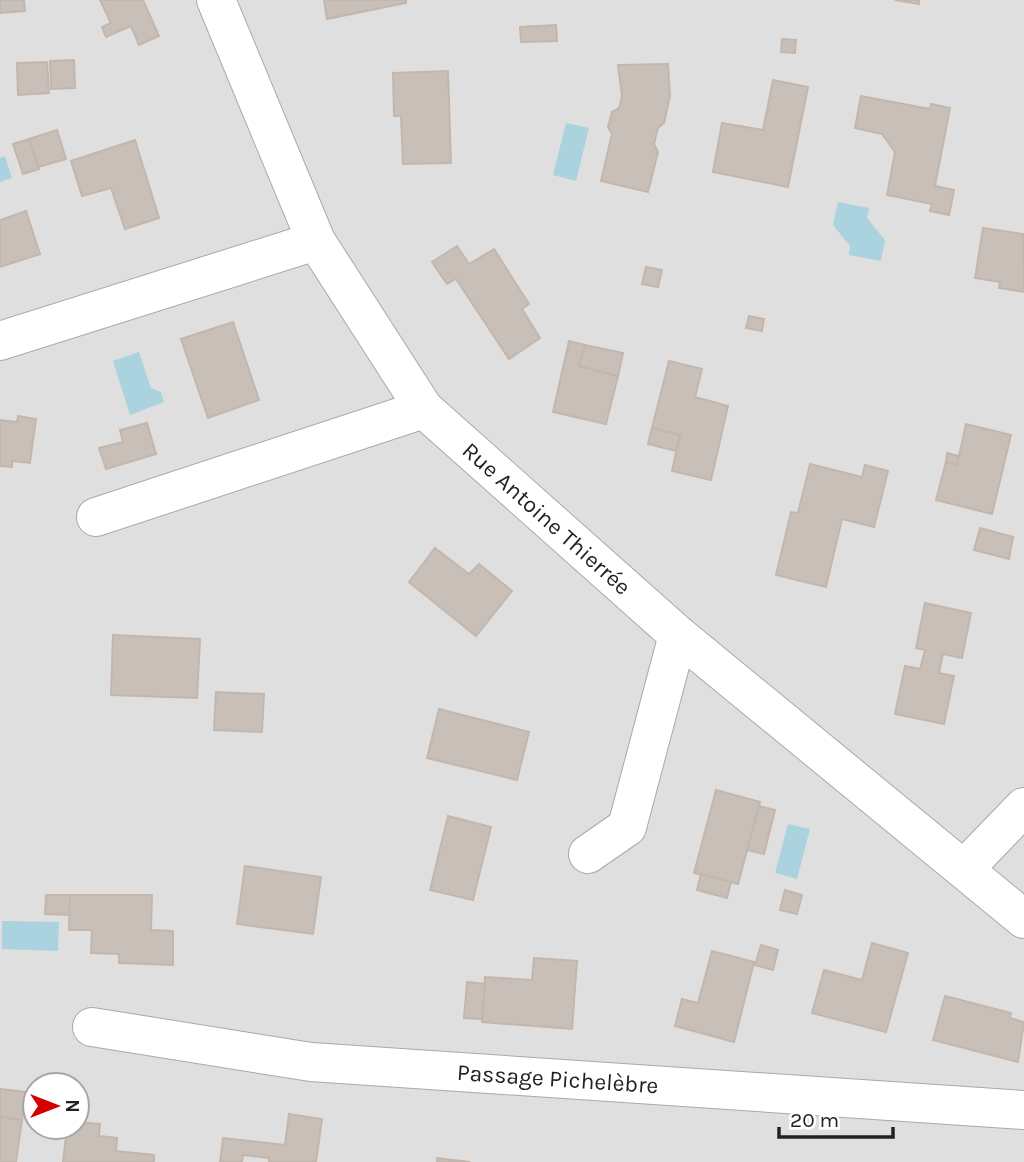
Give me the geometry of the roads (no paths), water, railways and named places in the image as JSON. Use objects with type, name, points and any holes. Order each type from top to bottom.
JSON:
[{"type":"street","name":"Rue Antoine Thierrée","points":[[216,0],[316,241],[424,409],[678,635],[1024,919]]},
{"type":"street","points":[[0,341],[316,241]]},
{"type":"street","points":[[96,517],[424,409]]},
{"type":"street","points":[[588,854],[627,827],[678,635]]},
{"type":"street","points":[[964,869],[1024,807]]},
{"type":"street","name":"Passage Pichelèbre","points":[[92,1027],[311,1062],[1024,1110]]},
{"type":"water","points":[[566,123],[589,128],[576,181],[553,175]]},
{"type":"water","points":[[5,156],[12,178],[0,182],[0,158]]},
{"type":"water","points":[[838,202],[869,208],[867,218],[885,240],[881,261],[849,255],[850,246],[833,225]]},
{"type":"water","points":[[139,352],[151,388],[161,392],[164,402],[130,415],[113,361]]},
{"type":"water","points":[[788,824],[810,829],[797,879],[775,873]]},
{"type":"water","points":[[2,921],[59,922],[58,951],[2,949]]}]
